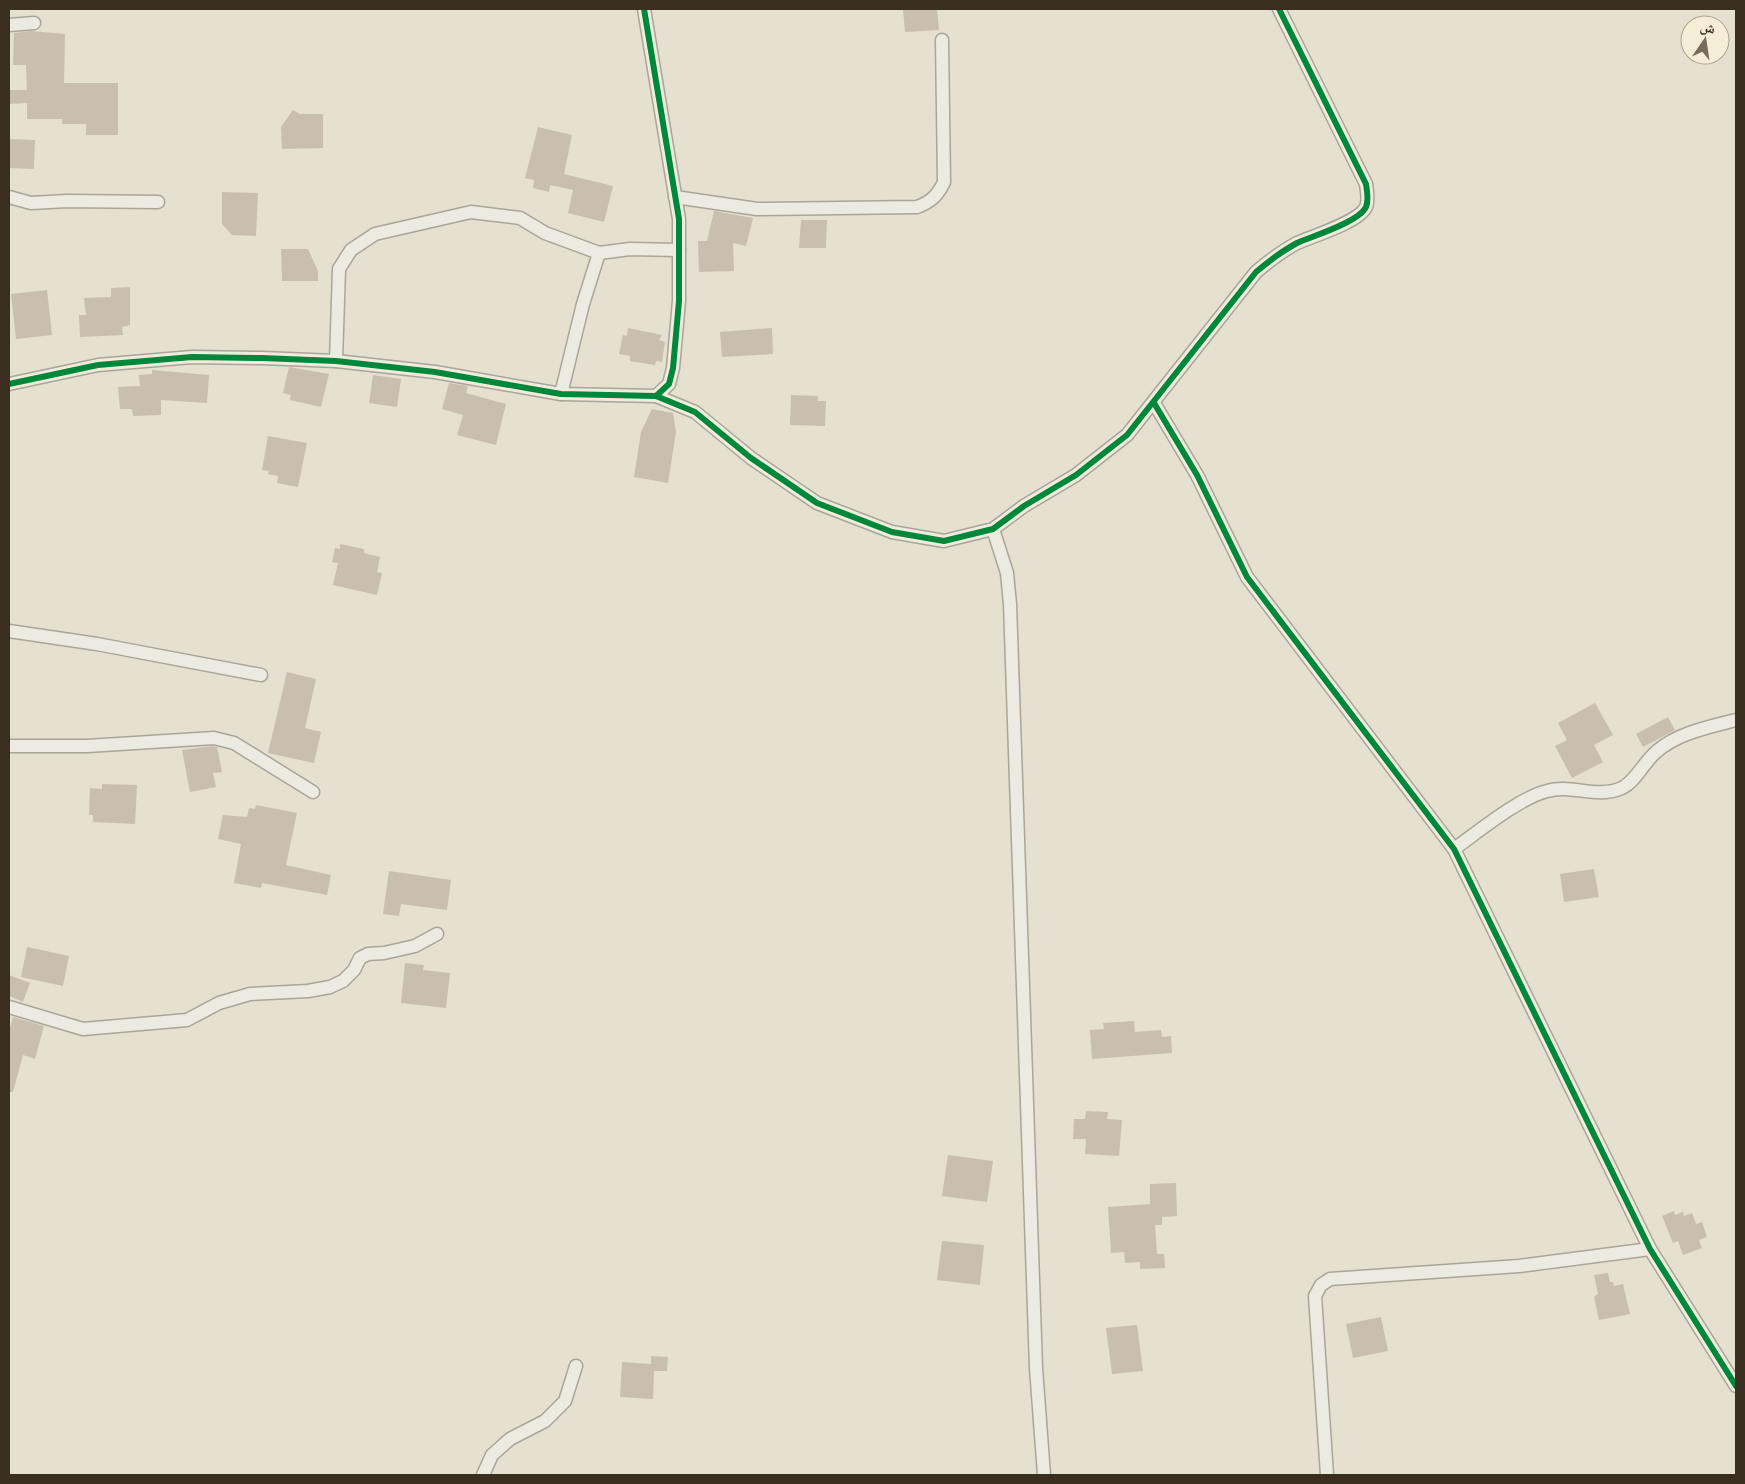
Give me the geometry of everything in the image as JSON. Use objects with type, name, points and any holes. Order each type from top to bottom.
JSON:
[{"type":"street","points":[[644,9],[679,219],[679,301],[674,368],[669,384],[656,396]]},
{"type":"street","points":[[9,384],[98,365],[192,357],[336,361],[435,372],[561,394],[656,396],[695,412],[751,458],[817,503],[892,532],[944,541],[993,528],[1024,506],[1076,475],[1127,435],[1256,272],[1272,257],[1357,217],[1366,208],[1368,198],[1366,184],[1279,9]]},
{"type":"street","points":[[9,25],[34,23]]},
{"type":"street","points":[[675,197],[757,208],[909,208],[927,204],[940,190],[944,182],[942,40]]},
{"type":"street","points":[[9,197],[32,203],[67,201],[158,202]]},
{"type":"street","points":[[336,361],[339,269],[350,250],[375,234],[471,212],[520,218],[545,233],[582,245],[599,254],[630,249],[679,250]]},
{"type":"street","points":[[561,394],[583,304],[599,254]]},
{"type":"street","points":[[1154,403],[1197,475],[1247,577],[1454,850],[1650,1249],[1736,1386]]},
{"type":"street","points":[[993,528],[1007,573],[1010,604],[1036,1368],[1044,1475]]},
{"type":"street","points":[[9,631],[97,644],[262,675]]},
{"type":"street","points":[[1454,850],[1529,798],[1547,791],[1562,789],[1604,793],[1623,788],[1654,753],[1668,742],[1711,726],[1736,720]]},
{"type":"street","points":[[9,746],[87,746],[214,738],[234,743],[313,792]]},
{"type":"street","points":[[9,1007],[83,1029],[187,1020],[219,1003],[250,994],[308,991],[330,987],[343,981],[354,970],[360,958],[368,954],[384,953],[415,946],[437,934]]},
{"type":"street","points":[[1327,1475],[1315,1296],[1321,1285],[1330,1279],[1519,1266],[1650,1249]]},
{"type":"street","points":[[483,1475],[492,1455],[510,1439],[545,1421],[565,1401],[576,1366]]},
{"type":"building","points":[[903,9],[937,9],[939,30],[905,32]]},
{"type":"building","points":[[31,31],[65,34],[64,83],[118,83],[118,135],[86,135],[86,124],[62,124],[62,119],[27,119],[27,103],[9,104],[9,90],[27,90],[26,65],[13,65],[14,33]]},
{"type":"building","points":[[293,110],[300,114],[323,114],[323,148],[282,149],[281,127]]},
{"type":"building","points":[[538,127],[572,135],[564,174],[613,186],[604,222],[568,213],[573,190],[550,185],[549,192],[533,188],[534,180],[525,178]]},
{"type":"building","points":[[9,139],[35,140],[34,169],[9,168]]},
{"type":"building","points":[[222,192],[258,193],[256,236],[232,235],[222,224]]},
{"type":"building","points":[[714,211],[753,218],[746,246],[733,243],[734,271],[699,272],[698,241],[707,241]]},
{"type":"building","points":[[801,220],[827,220],[826,248],[799,248]]},
{"type":"building","points":[[281,249],[308,249],[318,271],[318,281],[282,281]]},
{"type":"building","points":[[130,287],[130,325],[122,327],[123,335],[80,337],[79,315],[86,315],[84,298],[111,297],[111,288]]},
{"type":"building","points":[[47,290],[52,335],[16,339],[11,294]]},
{"type":"building","points":[[628,328],[662,335],[659,340],[665,342],[662,362],[656,361],[655,365],[630,361],[630,356],[619,354],[623,335],[627,336]]},
{"type":"building","points":[[772,328],[773,354],[722,357],[720,332]]},
{"type":"building","points":[[289,367],[329,374],[321,407],[290,400],[291,395],[283,393]]},
{"type":"building","points":[[152,370],[209,375],[207,403],[161,400],[161,415],[133,416],[132,409],[120,409],[118,387],[140,386],[139,375],[152,374]]},
{"type":"building","points":[[373,375],[401,379],[397,407],[369,403]]},
{"type":"building","points":[[449,383],[468,386],[466,393],[506,404],[496,445],[457,435],[463,415],[442,409]]},
{"type":"building","points":[[791,395],[818,396],[818,401],[826,401],[825,426],[790,425]]},
{"type":"building","points":[[652,409],[673,413],[676,432],[668,483],[634,477],[641,432]]},
{"type":"building","points":[[268,436],[307,443],[298,487],[277,483],[278,476],[268,474],[269,471],[262,470]]},
{"type":"building","points":[[340,544],[364,549],[364,553],[380,557],[377,572],[382,573],[377,595],[333,585],[338,563],[332,562],[335,548],[340,549]]},
{"type":"building","points":[[287,672],[316,679],[305,728],[321,732],[314,763],[268,753]]},
{"type":"building","points":[[1595,703],[1613,735],[1594,745],[1603,762],[1572,778],[1555,746],[1567,740],[1558,723]]},
{"type":"building","points":[[1668,717],[1675,730],[1643,747],[1636,734]]},
{"type":"building","points":[[217,747],[222,772],[213,773],[216,787],[190,792],[182,750]]},
{"type":"building","points":[[102,784],[137,785],[135,824],[93,822],[93,815],[89,815],[90,788],[102,789]]},
{"type":"building","points":[[256,805],[297,813],[286,865],[331,875],[327,895],[262,883],[261,888],[234,883],[241,844],[218,839],[223,815],[247,817],[249,808],[255,809]]},
{"type":"building","points":[[1594,869],[1599,897],[1564,902],[1560,874]]},
{"type":"building","points":[[389,871],[451,880],[447,910],[401,904],[399,916],[383,914]]},
{"type":"building","points":[[27,947],[69,956],[63,986],[21,977]]},
{"type":"building","points":[[405,963],[424,965],[423,970],[450,973],[446,1008],[401,1003]]},
{"type":"building","points":[[9,975],[30,983],[23,1002],[9,996]]},
{"type":"building","points":[[13,1017],[44,1026],[35,1059],[23,1055],[13,1092],[9,1092],[9,1031]]},
{"type":"building","points":[[1134,1021],[1135,1032],[1161,1030],[1162,1037],[1171,1036],[1172,1053],[1092,1059],[1090,1030],[1104,1029],[1103,1023]]},
{"type":"building","points":[[1086,1111],[1108,1112],[1107,1119],[1122,1120],[1119,1156],[1085,1154],[1086,1139],[1073,1139],[1074,1119],[1085,1119]]},
{"type":"building","points":[[948,1155],[993,1161],[987,1202],[942,1196]]},
{"type":"building","points":[[1176,1183],[1177,1216],[1162,1217],[1162,1225],[1155,1225],[1157,1254],[1164,1254],[1165,1268],[1140,1269],[1140,1262],[1125,1263],[1124,1252],[1111,1253],[1108,1207],[1150,1204],[1150,1184]]},
{"type":"building","points":[[1674,1211],[1675,1215],[1683,1212],[1684,1216],[1692,1213],[1696,1224],[1702,1222],[1707,1237],[1699,1240],[1702,1248],[1683,1255],[1678,1241],[1673,1243],[1662,1216]]},
{"type":"building","points":[[942,1241],[984,1245],[980,1285],[937,1280]]},
{"type":"building","points":[[1608,1273],[1610,1282],[1613,1282],[1614,1286],[1623,1284],[1630,1314],[1599,1320],[1594,1297],[1598,1294],[1594,1275]]},
{"type":"building","points":[[1381,1317],[1388,1351],[1353,1358],[1346,1324]]},
{"type":"building","points":[[1137,1325],[1143,1371],[1112,1374],[1106,1328]]},
{"type":"building","points":[[651,1356],[668,1357],[667,1371],[654,1371],[653,1399],[620,1397],[622,1362],[651,1364]]},
{"type":"cycle path","points":[[9,384],[98,365],[192,357],[262,358],[336,361],[435,372],[561,394],[656,396],[669,384],[673,368],[679,301],[679,219],[644,9]]},
{"type":"cycle path","points":[[656,396],[695,412],[751,458],[817,503],[892,532],[944,541],[993,529],[1024,506],[1076,475],[1127,435],[1256,272],[1291,246],[1355,218],[1366,207],[1368,198],[1366,184],[1279,9]]},
{"type":"cycle path","points":[[1154,403],[1197,475],[1247,577],[1454,849],[1650,1249],[1736,1386]]}]
